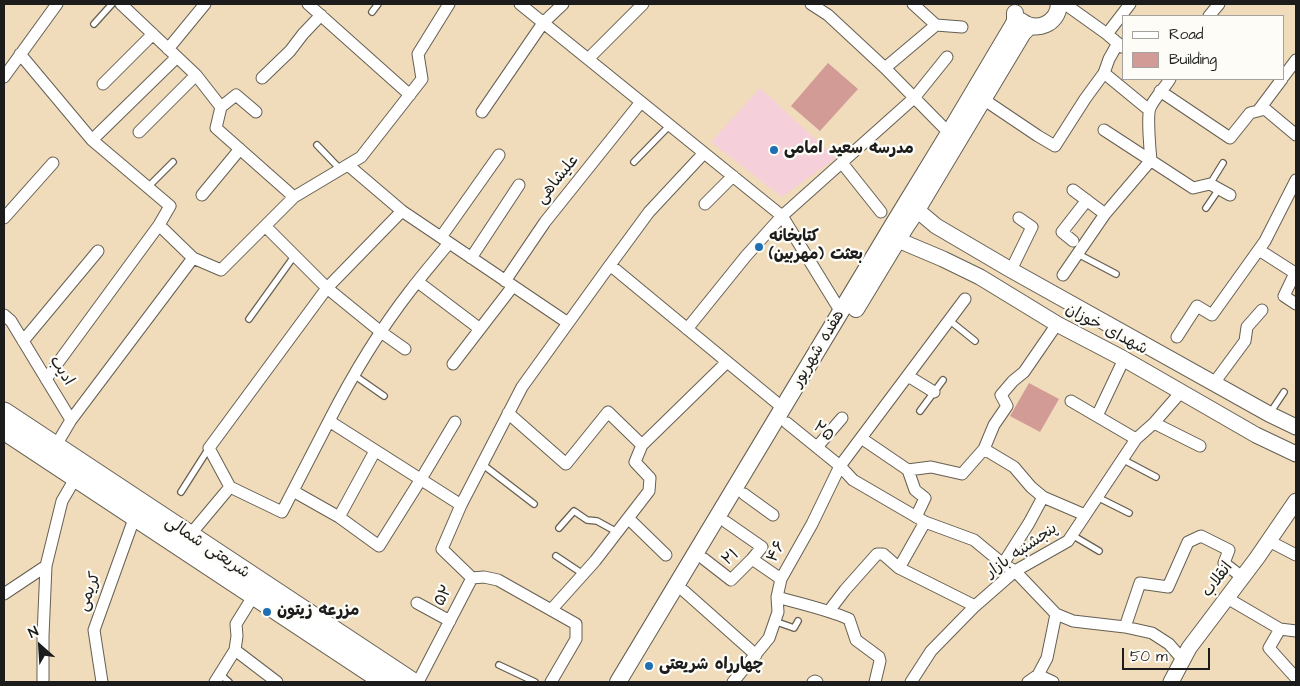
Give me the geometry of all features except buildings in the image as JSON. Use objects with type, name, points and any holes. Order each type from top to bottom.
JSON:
[{"type":"main road","points":[[1014,8],[1017,18],[1023,23],[1038,27],[1052,21],[1057,15],[1059,4]]},
{"type":"main road","name":"هفده شهریور","points":[[630,682],[744,494],[842,312],[1013,25],[1015,21],[1014,8]]},
{"type":"main road","name":"هفده شهریور","points":[[618,682],[917,210],[1023,33],[1030,26]]},
{"type":"main road","name":"شریعتی شمالی","points":[[4,412],[412,682]]},
{"type":"main road","name":"شریعتی شمالی","points":[[4,430],[385,682]]},
{"type":"street","points":[[121,4],[196,75],[220,108]]},
{"type":"street","points":[[168,49],[205,4]]},
{"type":"street","points":[[308,4],[410,95]]},
{"type":"street","points":[[159,225],[192,258],[221,270],[294,196],[361,157],[422,79],[418,54],[449,4]]},
{"type":"street","points":[[520,4],[782,216],[842,312]]},
{"type":"street","points":[[482,112],[543,23],[563,4]]},
{"type":"street","points":[[588,59],[643,4]]},
{"type":"street","points":[[811,4],[828,16],[885,68],[949,133]]},
{"type":"street","points":[[912,4],[936,25],[962,26]]},
{"type":"street","points":[[983,99],[1055,146],[1104,73],[1109,59],[1121,45],[1065,4]]},
{"type":"street","points":[[1107,34],[1130,4]]},
{"type":"street","points":[[1211,15],[1219,4]]},
{"type":"street","points":[[4,77],[52,5]]},
{"type":"street","points":[[262,78],[290,51],[321,15]]},
{"type":"street","points":[[885,68],[936,25]]},
{"type":"street","points":[[103,84],[153,34]]},
{"type":"street","points":[[20,54],[92,140],[170,206],[159,225],[46,379]]},
{"type":"street","points":[[92,140],[177,57]]},
{"type":"street","points":[[687,329],[746,256],[782,216],[914,98],[947,58]]},
{"type":"street","points":[[1285,75],[1296,60]]},
{"type":"street","points":[[1104,73],[1149,110]]},
{"type":"street","points":[[139,132],[196,75]]},
{"type":"street","points":[[1258,111],[1281,80]]},
{"type":"street","points":[[1063,275],[1105,214],[1151,160],[1149,110],[1165,83],[1230,138],[1250,113],[1266,109],[1296,135]]},
{"type":"street","points":[[256,112],[236,95],[220,108],[216,128],[294,196]]},
{"type":"street","name":"علیشاهی","points":[[453,364],[480,330],[545,222],[641,102]]},
{"type":"street","points":[[1104,130],[1193,188],[1214,186],[1230,195]]},
{"type":"street","points":[[202,196],[240,150]]},
{"type":"street","points":[[329,421],[461,505],[522,386],[649,212],[704,153]]},
{"type":"street","points":[[402,211],[327,288],[209,448],[230,487],[282,512],[354,375],[381,332],[418,282],[499,155]]},
{"type":"street","points":[[4,218],[53,163]]},
{"type":"street","points":[[842,163],[881,212]]},
{"type":"street","points":[[344,167],[402,211],[568,323]]},
{"type":"street","points":[[705,204],[733,176]]},
{"type":"street","points":[[1178,337],[1197,306],[1212,315],[1259,250],[1296,180]]},
{"type":"street","points":[[471,258],[519,185]]},
{"type":"street","points":[[1073,190],[1105,214]]},
{"type":"street","points":[[1073,241],[1062,232],[1087,200]]},
{"type":"street","name":"شهدای خوزان","points":[[917,210],[936,226],[1011,270],[1296,427]]},
{"type":"street","points":[[1011,270],[1032,227],[1019,218]]},
{"type":"street","points":[[265,226],[327,288],[405,349]]},
{"type":"street","points":[[942,259],[956,238]]},
{"type":"street","name":"شهدای خوزان","points":[[898,240],[980,277],[1057,324],[1124,359],[1256,435],[1296,454]]},
{"type":"street","points":[[1259,250],[1294,273],[1284,296],[1296,304]]},
{"type":"street","points":[[23,341],[98,251]]},
{"type":"street","points":[[55,447],[72,420],[192,258]]},
{"type":"street","name":"۲۵","points":[[610,265],[727,362],[853,480],[920,520],[974,540],[1003,564],[1015,571],[1056,614]]},
{"type":"street","points":[[418,282],[480,330]]},
{"type":"street","name":"۴۶","points":[[734,682],[769,638],[778,612],[777,597],[781,579],[812,524],[840,466],[965,298]]},
{"type":"street","points":[[1214,383],[1245,341],[1246,327],[1262,310]]},
{"type":"street","name":"ادیب","points":[[4,315],[11,322],[72,420]]},
{"type":"street","points":[[908,470],[931,467],[962,474],[984,449],[994,425],[1007,406],[1001,395],[1024,372],[1057,324]]},
{"type":"street","points":[[1097,416],[1124,359]]},
{"type":"street","points":[[551,610],[583,574],[649,490],[650,478],[635,462],[642,445],[727,362]]},
{"type":"street","points":[[908,376],[934,392]]},
{"type":"street","name":"پنجشنبه بازار","points":[[911,682],[931,651],[975,606],[1015,571],[1068,541],[1136,439],[1154,423],[1181,392]]},
{"type":"street","points":[[1071,401],[1136,439]]},
{"type":"street","points":[[508,413],[566,464],[608,412],[642,445]]},
{"type":"street","points":[[817,447],[842,418]]},
{"type":"street","points":[[293,492],[339,517],[379,546],[455,422]]},
{"type":"street","points":[[1154,423],[1200,446]]},
{"type":"street","points":[[861,438],[908,470],[915,490],[925,498],[920,520],[899,568]]},
{"type":"street","points":[[984,449],[1014,467],[1031,487],[1043,497],[1085,515]]},
{"type":"street","points":[[339,517],[375,451]]},
{"type":"street","points":[[43,682],[46,566],[62,501],[76,477]]},
{"type":"street","points":[[189,536],[230,487]]},
{"type":"street","points":[[744,494],[773,515]]},
{"type":"street","points":[[1003,564],[1043,497]]},
{"type":"street","name":"انقلاب","points":[[1171,682],[1189,648],[1269,541],[1296,501]]},
{"type":"street","name":"۵۲","points":[[418,682],[472,578],[442,549],[461,505]]},
{"type":"street","name":"کریمی","points":[[102,682],[94,630],[135,516]]},
{"type":"street","points":[[628,518],[666,555]]},
{"type":"street","points":[[726,522],[762,547],[752,560]]},
{"type":"street","points":[[1125,627],[1140,583],[1168,587],[1188,542],[1201,536],[1230,550],[1224,563],[1242,577]]},
{"type":"street","points":[[1269,541],[1296,554]]},
{"type":"street","points":[[829,611],[877,554],[883,554],[899,568],[975,606]]},
{"type":"street","name":"۲۱","points":[[704,559],[731,580],[752,560],[781,579]]},
{"type":"street","points":[[4,594],[46,566]]},
{"type":"street","points":[[472,578],[484,577],[498,580],[576,624],[576,640],[551,682]]},
{"type":"street","points":[[684,591],[756,655]]},
{"type":"street","points":[[221,680],[235,650],[236,624],[254,595]]},
{"type":"street","points":[[777,597],[849,618],[856,640],[879,657],[880,662],[875,682]]},
{"type":"street","points":[[1227,598],[1280,629],[1296,631]]},
{"type":"street","points":[[417,603],[450,621]]},
{"type":"street","points":[[1028,682],[1038,675],[1047,658],[1056,614],[1073,621],[1152,632],[1169,644],[1183,660]]},
{"type":"street","points":[[1280,629],[1269,648],[1296,678]]},
{"type":"street","points":[[235,650],[277,682]]},
{"type":"street","points":[[1038,675],[1053,682]]},
{"type":"street","points":[[813,682],[817,682]]},
{"type":"lane","points":[[94,24],[112,4]]},
{"type":"lane","points":[[372,12],[378,4]]},
{"type":"lane","points":[[634,162],[670,125]]},
{"type":"lane","points":[[317,145],[344,167]]},
{"type":"lane","points":[[148,187],[173,162]]},
{"type":"lane","points":[[1206,208],[1224,163]]},
{"type":"lane","points":[[1078,254],[1116,274]]},
{"type":"lane","points":[[249,319],[295,255]]},
{"type":"lane","points":[[949,320],[975,341]]},
{"type":"lane","points":[[354,375],[384,396]]},
{"type":"lane","points":[[920,411],[943,380]]},
{"type":"lane","points":[[1270,414],[1284,392]]},
{"type":"lane","points":[[180,492],[209,448]]},
{"type":"lane","points":[[1122,460],[1156,477]]},
{"type":"lane","points":[[482,464],[534,504]]},
{"type":"lane","points":[[1097,497],[1129,513]]},
{"type":"lane","points":[[559,528],[574,511],[587,520],[597,521],[617,532]]},
{"type":"lane","points":[[1072,535],[1098,551]]},
{"type":"lane","points":[[556,556],[583,574]]},
{"type":"lane","points":[[774,621],[794,628],[798,620]]},
{"type":"lane","points":[[499,665],[535,682]]},
{"type":"shaded area","name":"مدرسه سعید امامی","points":[[760,88],[836,158],[782,197],[711,142]]},
{"type":"place","name":"مدرسه سعید امامی","points":[[774,150]]},
{"type":"place","name":"کتابخانه بعثت (مهربین)","points":[[759,247]]},
{"type":"place","name":"مزرعه زیتون","points":[[267,612]]},
{"type":"place","name":"چهارراه شریعتی","points":[[649,666]]}]
